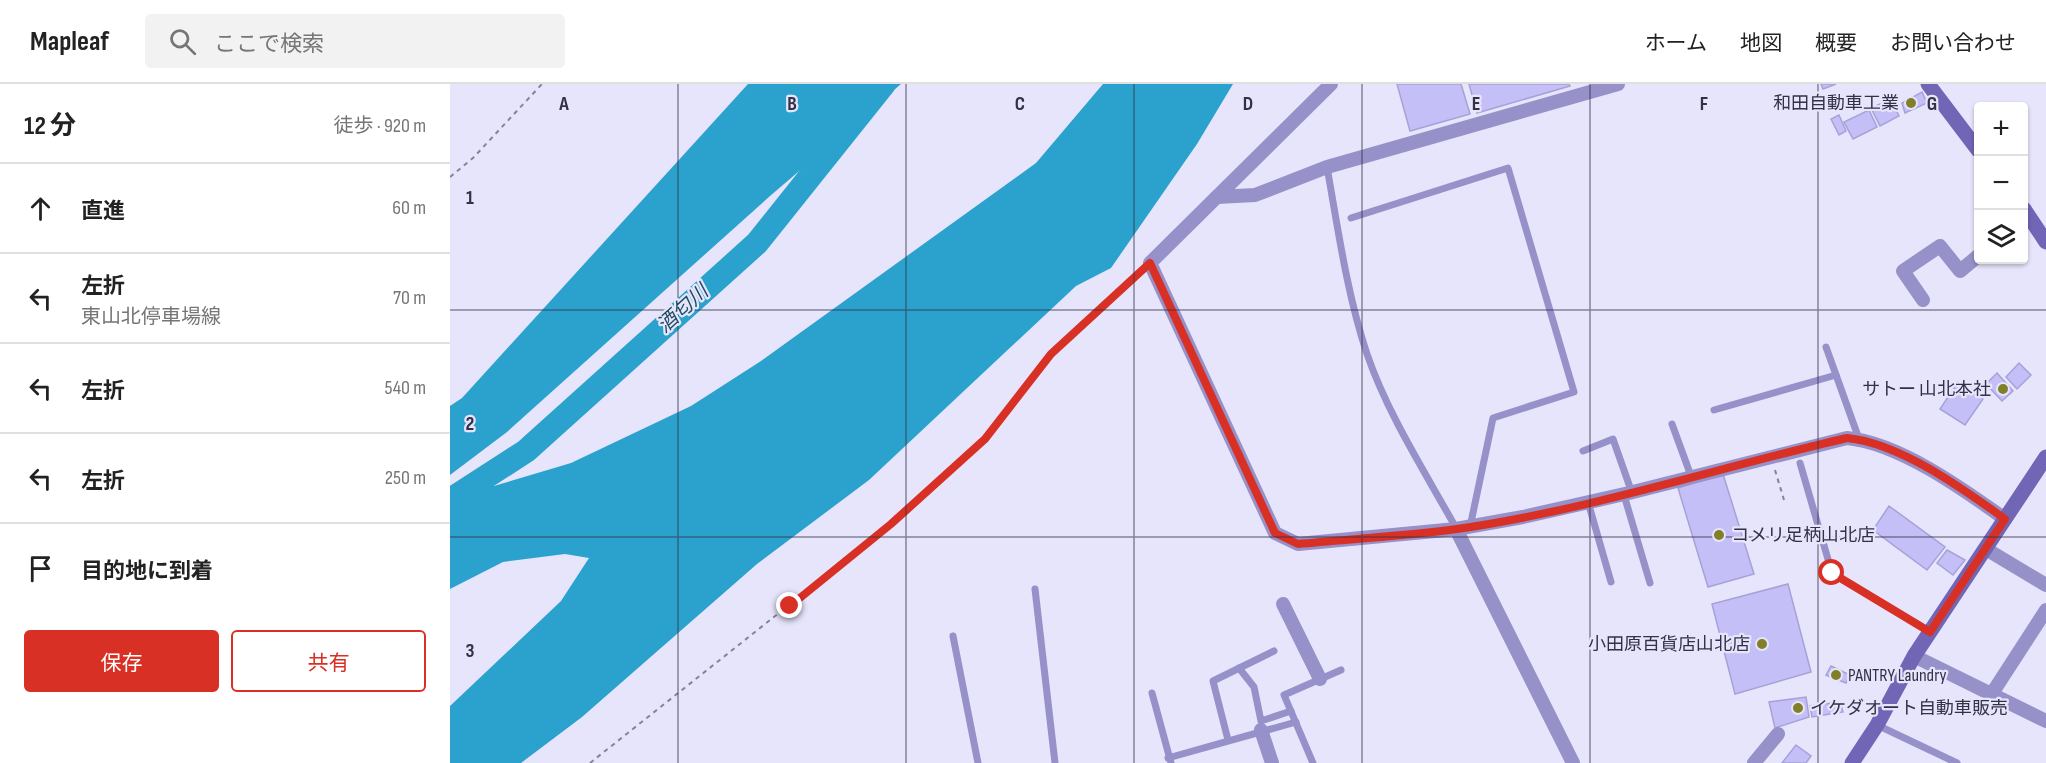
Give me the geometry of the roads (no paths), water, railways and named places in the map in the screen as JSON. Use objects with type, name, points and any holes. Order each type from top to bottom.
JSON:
[{"type":"main road","points":[[1928,84],[1974,145]]},
{"type":"main road","points":[[2028,219],[2044,235]]},
{"type":"main road","points":[[1852,763],[1877,725],[1914,656],[2046,457]]},
{"type":"street","points":[[1331,84],[1150,263],[1275,533],[1298,544],[1463,528],[1628,494],[1691,476],[1847,438],[1858,439],[1940,474],[2005,519]]},
{"type":"street","points":[[1217,197],[1255,195],[1327,167],[1618,84]]},
{"type":"street","points":[[1923,300],[1903,271],[1940,246],[1960,270],[1974,259]]},
{"type":"street","points":[[1463,528],[1574,763]]},
{"type":"street","points":[[1986,549],[2046,585]]},
{"type":"street","points":[[1283,604],[1320,679]]},
{"type":"street","points":[[1991,694],[2046,610]]},
{"type":"street","points":[[1914,656],[2046,721]]},
{"type":"street","points":[[1261,730],[1272,763]]},
{"type":"street","points":[[1754,763],[1778,734]]},
{"type":"lane","points":[[1327,167],[1357,318],[1367,354],[1383,395],[1463,528]]},
{"type":"lane","points":[[1351,218],[1508,168],[1574,392],[1493,418],[1463,528]]},
{"type":"lane","points":[[1826,347],[1858,439]]},
{"type":"lane","points":[[1714,410],[1836,375]]},
{"type":"lane","points":[[1672,424],[1691,476]]},
{"type":"lane","points":[[1583,451],[1613,439],[1650,583]]},
{"type":"lane","points":[[1800,463],[1832,573],[1930,632]]},
{"type":"lane","points":[[1588,502],[1611,582]]},
{"type":"lane","points":[[1035,590],[1055,763]]},
{"type":"lane","points":[[953,636],[978,763]]},
{"type":"lane","points":[[1228,740],[1214,681],[1274,651]]},
{"type":"lane","points":[[1239,668],[1254,687],[1261,721],[1291,711]]},
{"type":"lane","points":[[1313,763],[1284,695],[1341,670]]},
{"type":"lane","points":[[1152,693],[1169,760],[1261,730],[1296,722]]},
{"type":"lane","points":[[1877,725],[1957,763]]},
{"type":"water","points":[[748,84],[901,84],[770,196],[507,432],[450,475],[450,406],[462,398]]},
{"type":"water","points":[[1103,84],[1233,84],[1197,144],[1111,268],[1076,286],[869,480],[757,564],[582,717],[521,763],[450,763],[450,706],[561,601],[589,558],[565,554],[503,562],[450,589],[450,487],[494,486],[571,463],[691,406],[761,361],[1036,163]]},
{"type":"waterway","name":"酒匂川","points":[[450,500],[526,451],[757,243],[884,84]]},
{"type":"place","name":"和田自動車工業","points":[[1911,103]]},
{"type":"place","name":"サトー 山北本社","points":[[2003,389]]},
{"type":"place","name":"コメリ足柄山北店","points":[[1719,535]]},
{"type":"place","name":"小田原百貨店山北店","points":[[1762,644]]},
{"type":"place","name":"PANTRY Laundry","points":[[1836,675]]},
{"type":"place","name":"イケダオート自動車販売","points":[[1798,708]]}]
